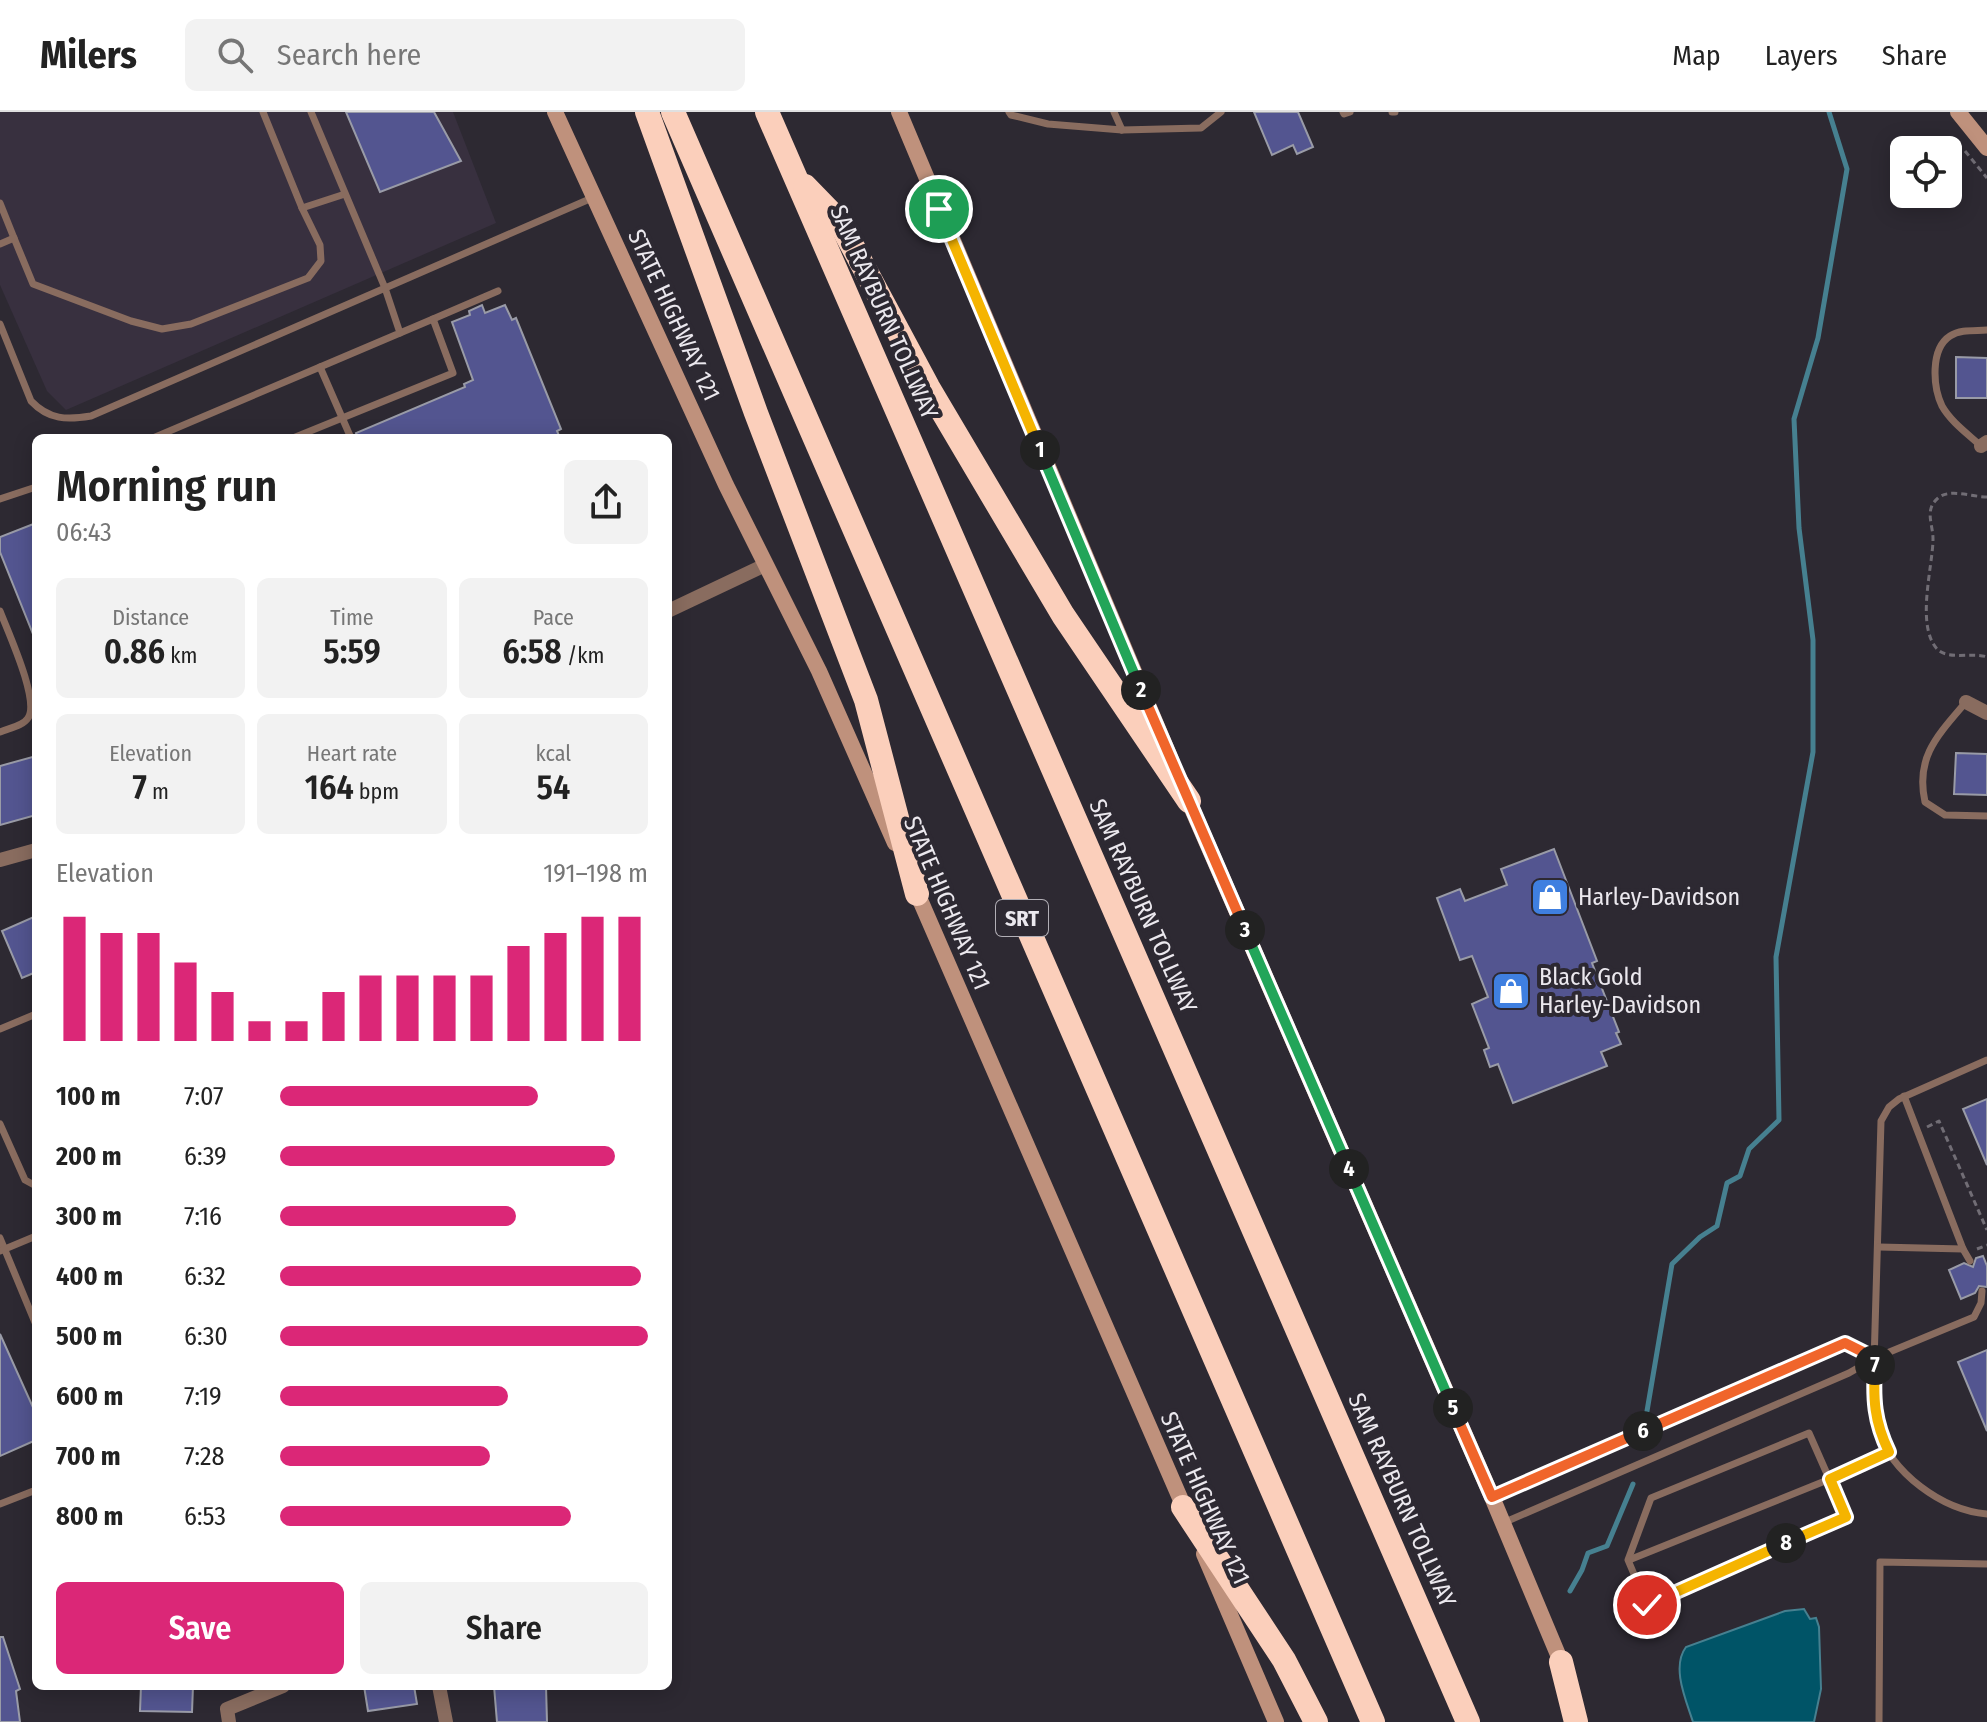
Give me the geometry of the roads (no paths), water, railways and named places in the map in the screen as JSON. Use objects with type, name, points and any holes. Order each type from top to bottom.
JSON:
[{"type":"highway","points":[[647,112],[756,413],[866,700],[917,894]]},
{"type":"highway","name":"SRT","points":[[673,112],[1373,1722]]},
{"type":"highway","name":"SAM RAYBURN TOLLWAY","points":[[767,112],[1468,1722]]},
{"type":"highway","points":[[794,175],[839,221],[928,387],[1055,602],[1189,801]]},
{"type":"highway","points":[[1183,1507],[1284,1660],[1316,1722]]},
{"type":"highway","points":[[1561,1662],[1576,1722]]},
{"type":"main road","name":"STATE HIGHWAY 121","points":[[555,112],[765,565],[819,671],[1276,1722]]},
{"type":"main road","points":[[899,112],[1189,801],[1587,1722]]},
{"type":"main road","points":[[1958,112],[1987,148]]},
{"type":"street","points":[[672,609],[765,565]]},
{"type":"street","points":[[1966,702],[1987,713]]},
{"type":"street","points":[[0,860],[32,851]]},
{"type":"street","points":[[228,1715],[275,1690]]},
{"type":"street","points":[[440,1690],[446,1722]]},
{"type":"lane","points":[[0,203],[33,284],[131,321],[162,329],[191,324],[308,278],[321,261],[320,245],[263,112]]},
{"type":"lane","points":[[311,112],[385,288],[400,333]]},
{"type":"lane","points":[[1009,112],[1048,124],[1122,130],[1201,128],[1221,112]]},
{"type":"lane","points":[[1114,112],[1122,130]]},
{"type":"lane","points":[[1343,112],[1350,112]]},
{"type":"lane","points":[[302,208],[345,194]]},
{"type":"lane","points":[[0,324],[31,401],[50,416],[69,420],[91,416],[594,197]]},
{"type":"lane","points":[[0,244],[14,238]]},
{"type":"lane","points":[[163,434],[498,291]]},
{"type":"lane","points":[[303,434],[453,373],[433,319]]},
{"type":"lane","points":[[1984,444],[1950,418],[1941,404],[1936,360],[1940,345],[1950,336],[1965,331],[1987,330]]},
{"type":"lane","points":[[320,367],[349,434]]},
{"type":"lane","points":[[0,499],[32,488]]},
{"type":"lane","points":[[0,611],[31,698],[30,715],[25,723],[2,731],[0,719]]},
{"type":"lane","points":[[1966,702],[1934,741],[1920,781],[1925,802],[1945,815],[1987,816]]},
{"type":"lane","points":[[0,1029],[32,1016]]},
{"type":"lane","points":[[1987,1060],[1904,1096],[1889,1107],[1881,1121],[1873,1398],[1878,1429],[1889,1452],[1911,1478],[1943,1500],[1987,1514]]},
{"type":"lane","points":[[1904,1096],[1970,1261]]},
{"type":"lane","points":[[0,1124],[25,1180],[32,1184]]},
{"type":"lane","points":[[0,1238],[2,1250],[32,1316]]},
{"type":"lane","points":[[2,1250],[32,1238]]},
{"type":"lane","points":[[1879,1247],[1963,1249]]},
{"type":"lane","points":[[1503,1523],[1974,1317],[1981,1303],[1982,1291]]},
{"type":"lane","points":[[1492,1497],[1845,1343],[1875,1358]]},
{"type":"lane","points":[[1809,1433],[1830,1479],[1846,1517],[1647,1605],[1628,1560],[1651,1498],[1809,1433]]},
{"type":"lane","points":[[1628,1560],[1889,1452]]},
{"type":"lane","points":[[0,1504],[32,1492]]},
{"type":"lane","points":[[1879,1722],[1880,1562],[1987,1564]]},
{"type":"water","points":[[1804,1609],[1810,1619],[1816,1618],[1819,1627],[1821,1689],[1814,1722],[1693,1722],[1680,1674],[1686,1647],[1785,1611]]},
{"type":"waterway","points":[[1647,1411],[1672,1264],[1700,1237],[1717,1226],[1727,1183],[1740,1176],[1749,1149],[1779,1120],[1776,957],[1813,752],[1813,640],[1799,528],[1794,419],[1818,338],[1847,169],[1829,112]]},
{"type":"waterway","points":[[1570,1591],[1588,1553],[1607,1546],[1633,1484]]},
{"type":"place","name":"Harley-Davidson","points":[[1550,897]]},
{"type":"place","name":"Black Gold Harley-Davidson","points":[[1511,991]]}]
